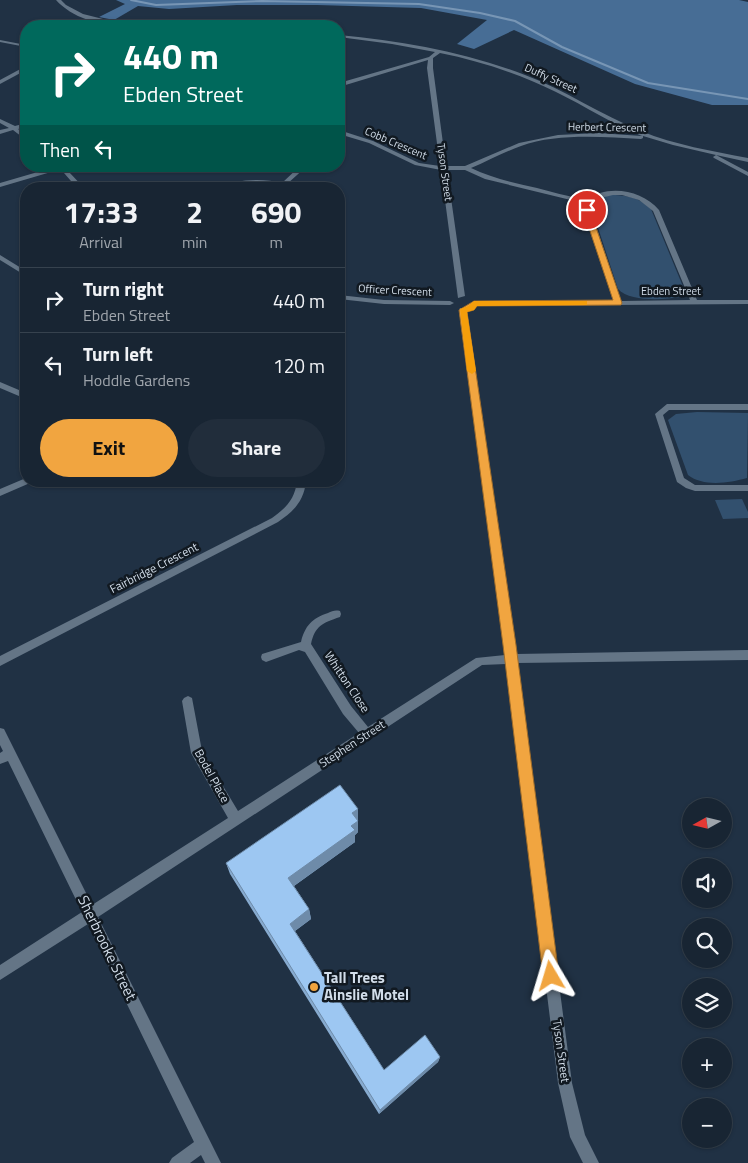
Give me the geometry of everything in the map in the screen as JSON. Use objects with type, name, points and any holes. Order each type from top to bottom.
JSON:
[{"type":"street","points":[[58,0],[68,9],[84,16],[102,20]]},
{"type":"street","name":"Duffy Street","points":[[345,37],[396,42],[486,63],[566,95],[611,125],[654,138],[748,160]]},
{"type":"street","points":[[0,40],[20,45]]},
{"type":"street","points":[[345,83],[431,58],[439,51]]},
{"type":"street","name":"Tyson Street","points":[[431,58],[430,68],[461,296]]},
{"type":"street","points":[[409,64],[430,68]]},
{"type":"street","points":[[0,82],[20,71]]},
{"type":"street","points":[[0,121],[20,133]]},
{"type":"street","points":[[598,135],[611,125]]},
{"type":"street","points":[[0,132],[20,126]]},
{"type":"street","name":"Cobb Crescent","points":[[345,135],[372,142],[422,166],[445,168]]},
{"type":"street","name":"Herbert Crescent","points":[[445,168],[466,168],[521,144],[558,137],[598,135],[654,138]]},
{"type":"street","points":[[697,148],[748,174]]},
{"type":"street","points":[[466,168],[487,178],[586,202],[601,195],[616,193],[640,198],[652,206],[695,303]]},
{"type":"street","points":[[0,185],[39,172]]},
{"type":"street","points":[[65,172],[75,182]]},
{"type":"street","points":[[286,182],[297,172]]},
{"type":"street","points":[[586,202],[618,303]]},
{"type":"street","points":[[0,257],[20,268]]},
{"type":"street","points":[[461,296],[470,298],[474,304],[471,308],[463,310],[453,307],[450,303],[452,299],[461,296]]},
{"type":"street","name":"Officer Crescent","points":[[345,298],[384,302],[450,303]]},
{"type":"street","name":"Ebden Street","points":[[474,304],[748,302]]},
{"type":"street","name":"Tyson Street","points":[[463,310],[511,658],[564,1083],[578,1136],[590,1163]]},
{"type":"street","points":[[0,385],[20,393]]},
{"type":"street","points":[[748,407],[667,407],[659,414],[680,480],[695,488],[748,488]]},
{"type":"street","points":[[0,493],[20,484]]},
{"type":"street","name":"Fairbridge Crescent","points":[[0,661],[275,520],[293,508],[301,487]]},
{"type":"street","points":[[266,657],[298,646],[304,646],[307,633],[317,620],[336,614]]},
{"type":"street","name":"Whitton Close","points":[[304,646],[309,649],[346,710],[367,734]]},
{"type":"street","name":"Stephen Street","points":[[0,973],[480,661],[511,658],[748,655]]},
{"type":"street","name":"Bodel Place","points":[[188,701],[197,753],[236,819]]},
{"type":"street","name":"Sherbrooke Street","points":[[0,733],[5,756],[90,915],[213,1163]]},
{"type":"street","points":[[177,1163],[204,1144]]},
{"type":"shaded area","points":[[116,0],[739,0],[748,2],[748,105],[712,105],[635,84],[514,30],[474,49],[457,44],[487,20],[421,8],[237,5],[169,9],[138,6],[114,20],[99,17],[125,4]]},
{"type":"shaded area","points":[[609,195],[632,198],[642,202],[651,209],[684,289],[684,293],[680,297],[665,299],[638,298],[623,293],[618,289],[591,206],[600,197]]},
{"type":"shaded area","points":[[697,412],[748,413],[747,478],[709,483],[694,479],[688,475],[668,420],[676,414]]},
{"type":"shaded area","points":[[742,499],[748,512],[748,518],[723,519],[715,500]]},
{"type":"building","name":"Tall Trees Ainslie Motel","points":[[340,785],[358,809],[352,813],[358,821],[351,826],[355,830],[288,878],[309,909],[290,924],[384,1070],[425,1035],[440,1057],[380,1110],[226,863]]},
{"type":"waterway","points":[[131,0],[156,5],[262,1],[419,4],[480,13],[515,21],[562,47],[648,83],[748,99]]},
{"type":"slow traffic","points":[[472,371],[463,310],[471,308],[474,304],[584,303]]},
{"type":"place","name":"Tall Trees Ainslie Motel","points":[[314,987]]},
{"type":"route","points":[[551,976],[510,645],[463,310],[471,308],[474,304],[618,303],[587,210]]}]
